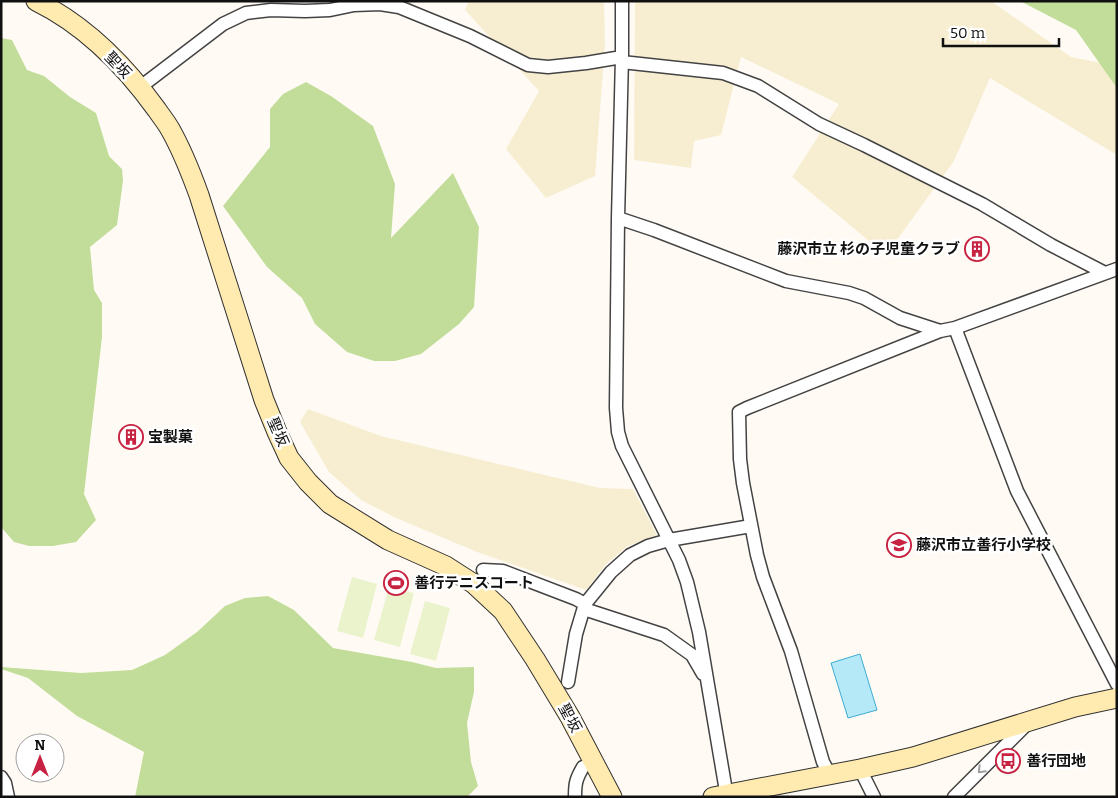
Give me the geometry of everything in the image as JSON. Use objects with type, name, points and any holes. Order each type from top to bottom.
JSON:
[{"type":"street","name":"聖坂","points":[[36,1],[70,22],[99,45],[124,70],[169,128],[186,162],[199,195],[264,400],[289,458],[308,482],[330,504],[388,540],[446,566],[474,584],[503,611],[565,708],[612,797]]},
{"type":"street","points":[[622,1],[616,408],[618,432],[625,452],[679,560],[689,590],[699,632],[707,680],[723,796],[921,755],[1075,707],[1117,698]]},
{"type":"street","points":[[139,88],[223,24],[246,13],[271,10],[330,10],[354,5],[380,4],[399,8],[470,36],[528,65],[548,67],[622,59],[723,74],[758,86],[819,124],[982,204],[1051,245],[1111,271]]},
{"type":"street","points":[[618,218],[786,281],[849,293],[864,298],[900,318],[940,331]]},
{"type":"street","points":[[830,775],[823,762],[791,651],[756,555],[740,459],[739,412],[940,331],[955,328],[1111,271]]},
{"type":"street","points":[[955,328],[1017,491],[1117,684]]},
{"type":"street","points":[[568,682],[576,634],[584,607],[611,572],[630,555],[648,546],[669,540],[752,526]]},
{"type":"street","points":[[483,570],[503,571],[576,598],[584,607],[664,635],[692,655],[707,680]]},
{"type":"street","points":[[954,797],[1030,721]]},
{"type":"street","points":[[575,797],[576,778],[583,767]]},
{"type":"street","points":[[860,769],[874,797]]},
{"type":"street","points":[[1,777],[5,783],[8,797]]},
{"type":"shaded area","points":[[469,1],[604,1],[605,45],[595,176],[546,198],[506,149],[539,91],[465,10]]},
{"type":"shaded area","points":[[635,1],[991,1],[1071,57],[1117,66],[1117,155],[990,78],[954,161],[886,255],[792,177],[839,104],[741,57],[721,135],[694,141],[691,168],[634,160]]},
{"type":"shaded area","points":[[308,409],[381,436],[600,488],[633,489],[657,535],[628,546],[606,564],[586,590],[477,552],[396,518],[361,500],[329,472],[300,422]]},
{"type":"green space","points":[[1020,1],[1117,1],[1117,88],[1076,30]]},
{"type":"green space","points":[[1,38],[12,40],[27,70],[44,76],[70,97],[96,113],[109,156],[122,169],[123,181],[117,225],[90,247],[94,290],[102,303],[102,337],[84,494],[96,520],[76,542],[53,546],[29,546],[14,542],[1,527]]},
{"type":"green space","points":[[306,82],[331,96],[373,126],[395,184],[391,238],[453,173],[479,227],[474,307],[459,324],[421,354],[395,361],[374,361],[347,352],[315,324],[302,298],[267,267],[223,206],[270,147],[270,109],[283,94]]},
{"type":"green space","points":[[352,577],[377,584],[363,638],[337,631]]},
{"type":"green space","points":[[389,587],[414,593],[400,647],[374,640]]},
{"type":"green space","points":[[268,596],[294,610],[333,648],[436,668],[474,667],[474,692],[467,723],[471,762],[478,786],[467,797],[135,797],[144,752],[77,716],[28,678],[1,669],[1,667],[81,673],[132,670],[165,655],[197,632],[225,606],[245,598]]},
{"type":"green space","points":[[425,601],[450,608],[436,661],[410,654]]},
{"type":"water","points":[[860,654],[877,710],[848,718],[831,663]]},
{"type":"place","name":"藤沢市立 杉の子児童クラブ","points":[[977,249]]},
{"type":"place","name":"宝製菓","points":[[131,437]]},
{"type":"place","name":"藤沢市立善行小学校","points":[[899,545]]},
{"type":"place","name":"善行テニスコート","points":[[396,583]]},
{"type":"place","name":"善行団地","points":[[1008,761]]}]
